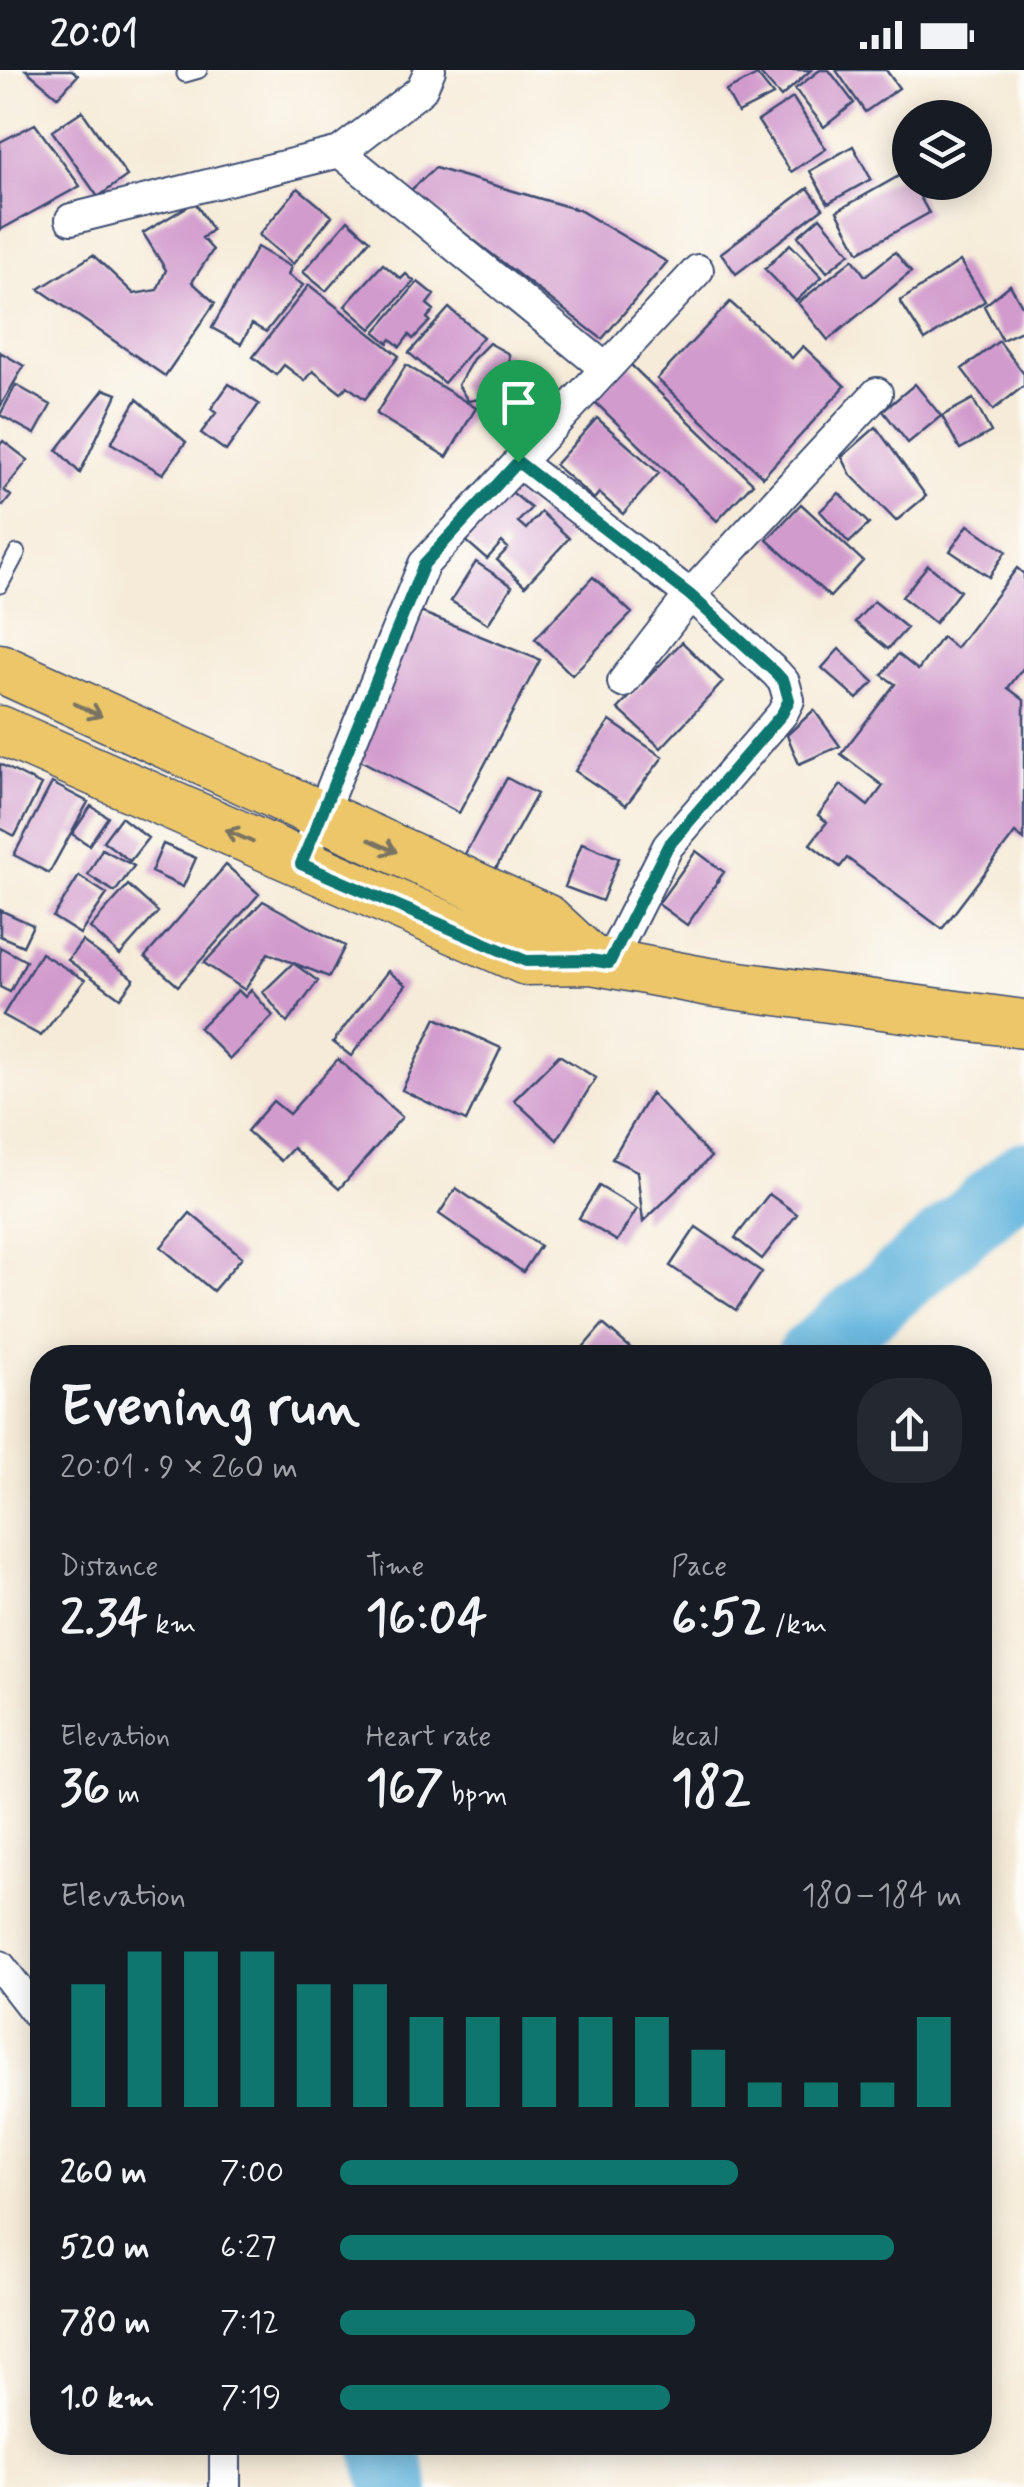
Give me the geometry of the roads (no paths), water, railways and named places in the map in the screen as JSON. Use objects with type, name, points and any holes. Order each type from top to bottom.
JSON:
[{"type":"main road","points":[[0,668],[547,919],[600,961]]},
{"type":"main road","points":[[0,730],[526,961],[600,961],[709,982],[1024,1024]]},
{"type":"street","points":[[71,218],[340,152],[421,90],[430,70]]},
{"type":"street","points":[[340,152],[605,368]]},
{"type":"street","points":[[301,864],[424,564],[698,270]]},
{"type":"street","points":[[623,682],[690,595],[876,394]]},
{"type":"street","points":[[518,462],[690,595],[776,673],[784,682],[789,700],[782,714],[668,846],[600,961]]},
{"type":"street","points":[[0,1966],[30,2005]]},
{"type":"street","points":[[225,2455],[225,2487]]},
{"type":"lane","points":[[0,585],[17,554]]},
{"type":"waterway","points":[[824,1345],[1024,1175]]},
{"type":"waterway","points":[[387,2455],[396,2487]]}]
